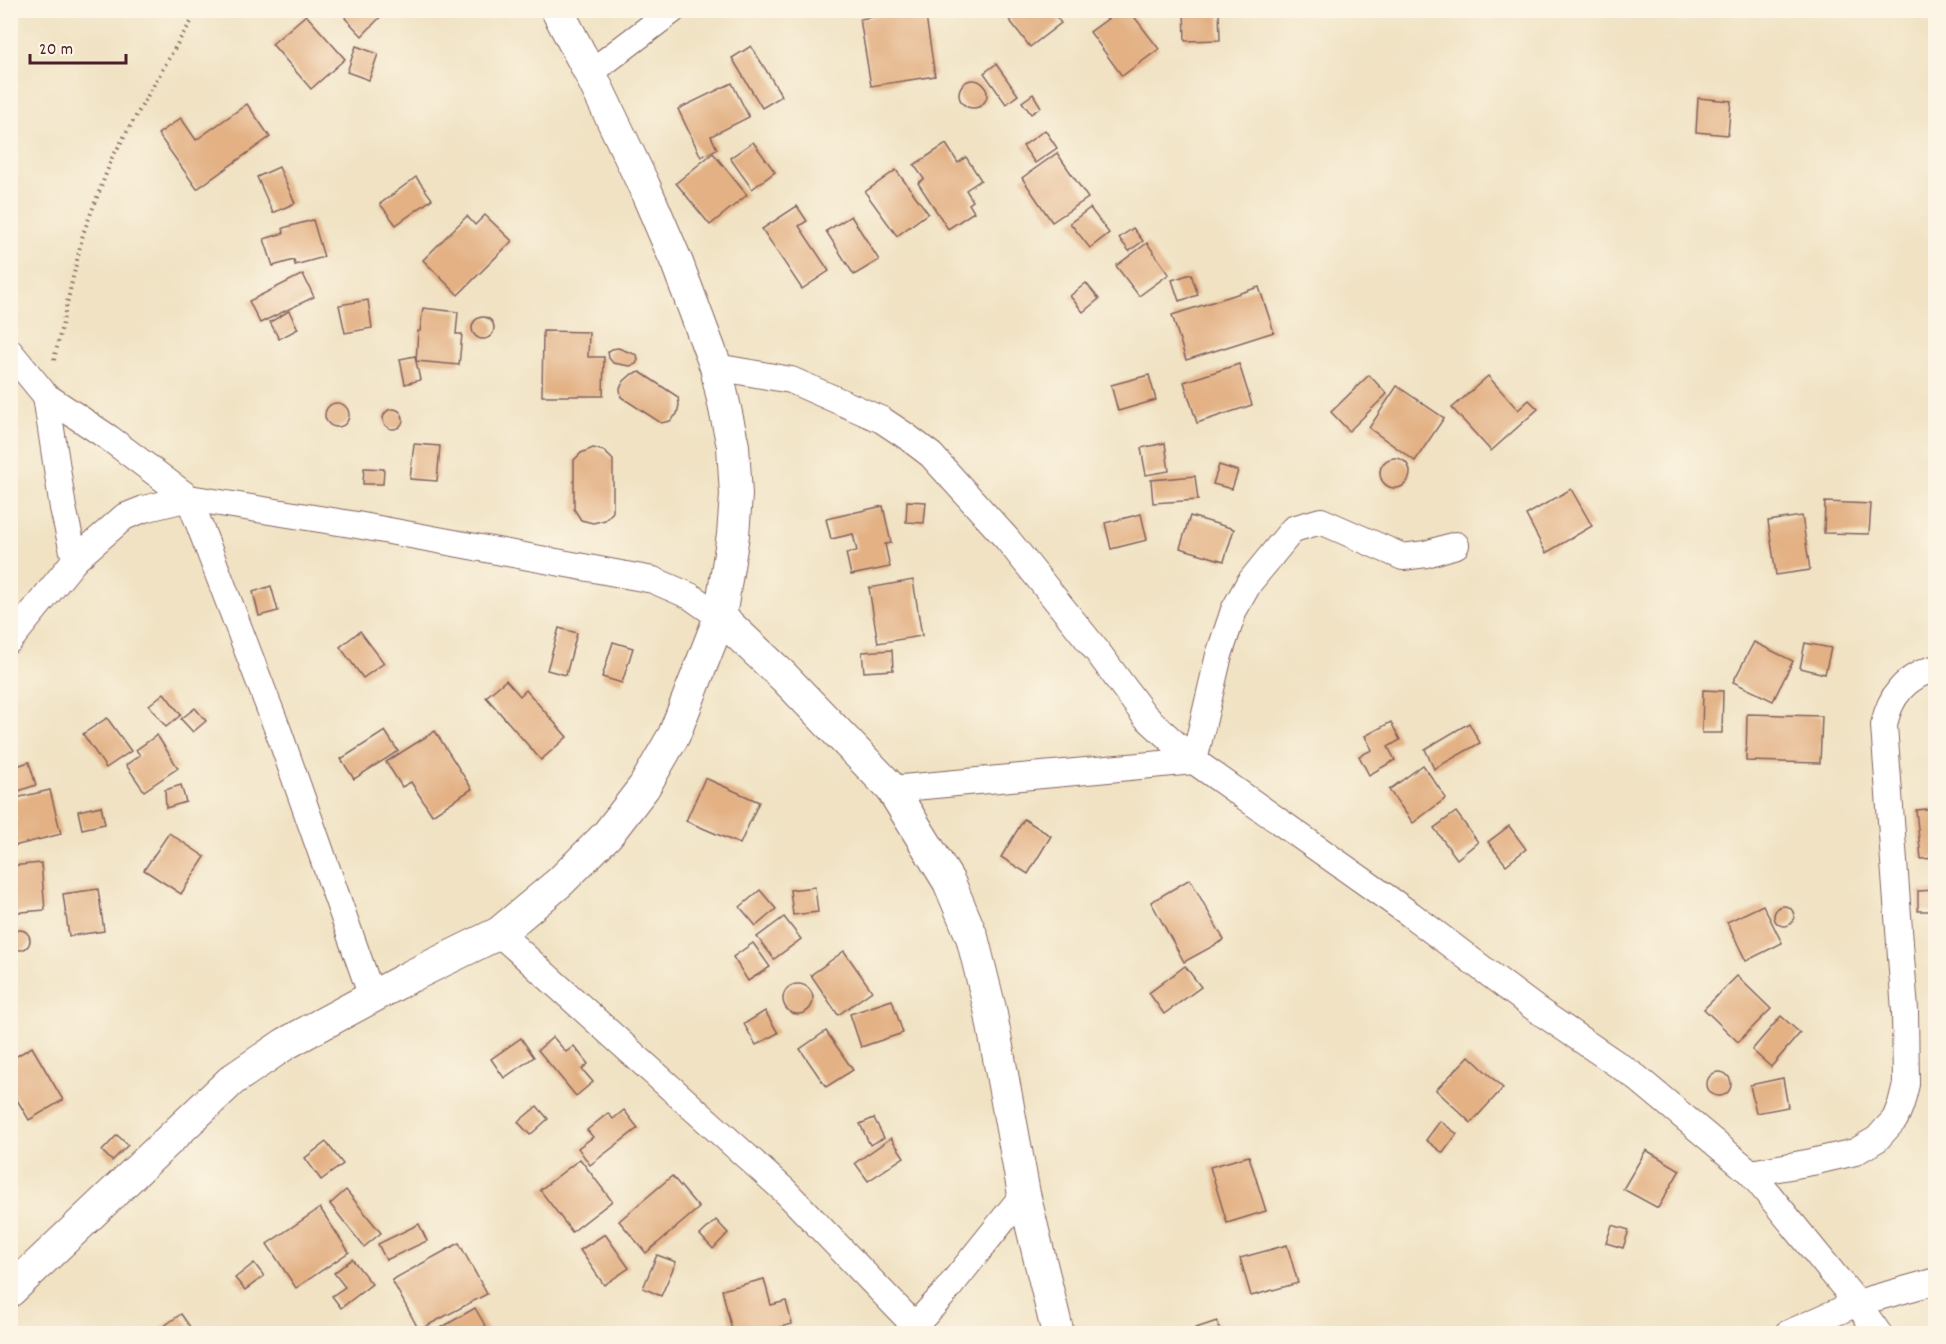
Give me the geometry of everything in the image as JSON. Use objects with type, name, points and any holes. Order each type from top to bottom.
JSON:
[{"type":"street","points":[[10,1292],[232,1080],[285,1044],[499,933],[560,882],[607,835],[644,788],[674,735],[720,617],[733,535],[736,495],[733,446],[716,367],[672,252],[644,186],[557,10]]},
{"type":"street","points":[[590,73],[673,10]]},
{"type":"street","points":[[10,352],[46,396],[109,438],[189,498],[275,722],[372,997]]},
{"type":"street","points":[[716,367],[791,380],[882,420],[931,455],[1007,539],[1097,651],[1145,716],[1194,761],[1401,907],[1536,1009],[1636,1077],[1751,1173],[1880,1334]]},
{"type":"street","points":[[46,396],[63,508],[75,560]]},
{"type":"street","points":[[10,640],[75,560],[124,517],[144,509],[189,498],[357,525],[653,580],[690,596],[720,617],[784,677],[892,789],[949,882],[972,937],[990,1010],[1024,1194],[1058,1334]]},
{"type":"street","points":[[1194,761],[1219,655],[1234,610],[1250,582],[1293,529],[1321,521],[1403,557],[1426,554],[1456,545]]},
{"type":"street","points":[[1751,1173],[1855,1152],[1877,1139],[1895,1119],[1901,1104],[1906,1084],[1905,1011],[1884,726],[1887,710],[1902,685],[1923,671],[1935,668]]},
{"type":"street","points":[[892,789],[1194,761]]},
{"type":"street","points":[[499,933],[785,1191],[911,1330],[943,1295],[1024,1194]]},
{"type":"street","points":[[1787,1334],[1857,1303],[1935,1281]]},
{"type":"path","points":[[46,396],[83,234],[112,158],[199,10]]},
{"type":"building","points":[[352,10],[387,10],[362,36],[345,18]]},
{"type":"building","points":[[925,10],[935,76],[871,86],[860,19]]},
{"type":"building","points":[[1017,10],[1051,10],[1061,23],[1030,47],[1008,18]]},
{"type":"building","points":[[1120,10],[1129,10],[1159,49],[1122,76],[1090,32]]},
{"type":"building","points":[[1184,10],[1219,10],[1220,40],[1185,41]]},
{"type":"building","points":[[306,15],[345,59],[311,89],[272,44]]},
{"type":"building","points":[[356,46],[378,54],[369,80],[347,72]]},
{"type":"building","points":[[751,46],[782,96],[762,108],[732,58]]},
{"type":"building","points":[[996,64],[1018,95],[1006,104],[984,73]]},
{"type":"building","points":[[973,80],[983,84],[987,94],[983,104],[973,108],[963,104],[959,94],[963,84]]},
{"type":"building","points":[[732,83],[749,117],[711,136],[717,149],[701,157],[678,109]]},
{"type":"building","points":[[1033,94],[1041,107],[1031,114],[1022,102]]},
{"type":"building","points":[[1698,98],[1731,101],[1728,135],[1696,132]]},
{"type":"building","points":[[247,104],[270,137],[197,189],[158,134],[181,118],[196,140]]},
{"type":"building","points":[[1045,130],[1057,148],[1035,163],[1023,146]]},
{"type":"building","points":[[753,142],[775,172],[752,189],[730,158]]},
{"type":"building","points":[[946,144],[958,163],[966,157],[981,180],[966,190],[973,201],[969,204],[974,212],[948,229],[918,183],[924,179],[914,165]]},
{"type":"building","points":[[713,153],[747,195],[710,225],[676,183]]},
{"type":"building","points":[[1057,153],[1088,198],[1052,222],[1022,178]]},
{"type":"building","points":[[279,167],[295,203],[273,213],[257,177]]},
{"type":"building","points":[[896,170],[928,213],[897,236],[865,192]]},
{"type":"building","points":[[416,177],[432,199],[396,225],[380,204]]},
{"type":"building","points":[[797,206],[807,221],[799,226],[829,271],[802,289],[762,229]]},
{"type":"building","points":[[1090,208],[1109,233],[1090,248],[1070,223]]},
{"type":"building","points":[[485,215],[512,241],[458,295],[423,260],[467,216],[475,225]]},
{"type":"building","points":[[851,216],[879,260],[854,275],[826,231]]},
{"type":"building","points":[[313,220],[324,257],[295,265],[294,260],[273,266],[264,239],[284,233],[283,228]]},
{"type":"building","points":[[1133,228],[1143,241],[1129,251],[1119,238]]},
{"type":"building","points":[[1147,243],[1169,274],[1139,296],[1116,266]]},
{"type":"building","points":[[303,274],[314,297],[260,323],[249,301]]},
{"type":"building","points":[[1191,274],[1198,295],[1179,301],[1172,280]]},
{"type":"building","points":[[1086,283],[1099,299],[1083,312],[1070,296]]},
{"type":"building","points":[[1259,287],[1274,332],[1186,360],[1172,315]]},
{"type":"building","points":[[368,300],[372,328],[345,333],[339,305]]},
{"type":"building","points":[[423,308],[458,312],[456,334],[462,334],[459,365],[416,361],[418,331],[420,331]]},
{"type":"building","points":[[289,311],[298,329],[279,339],[270,322]]},
{"type":"building","points":[[479,317],[487,317],[494,324],[494,332],[487,339],[479,339],[472,332],[472,324]]},
{"type":"building","points":[[543,331],[589,332],[588,357],[604,357],[603,396],[542,396]]},
{"type":"building","points":[[618,348],[637,355],[636,364],[630,366],[613,363],[608,352]]},
{"type":"building","points":[[415,356],[420,380],[405,384],[400,359]]},
{"type":"building","points":[[1239,364],[1252,405],[1197,423],[1184,382]]},
{"type":"building","points":[[640,372],[678,397],[677,414],[670,421],[661,423],[621,397],[620,388],[624,381],[632,374]]},
{"type":"building","points":[[1149,375],[1156,400],[1118,411],[1111,385]]},
{"type":"building","points":[[1369,375],[1387,394],[1349,431],[1331,412]]},
{"type":"building","points":[[1488,376],[1518,410],[1529,400],[1538,409],[1491,451],[1452,408]]},
{"type":"building","points":[[1397,386],[1444,418],[1415,461],[1369,428]]},
{"type":"building","points":[[332,403],[342,403],[349,410],[349,420],[342,427],[332,427],[325,420],[325,410]]},
{"type":"building","points":[[393,409],[400,412],[403,419],[400,426],[393,429],[386,426],[383,419],[386,412]]},
{"type":"building","points":[[1165,443],[1169,471],[1146,475],[1141,448]]},
{"type":"building","points":[[414,444],[440,446],[437,481],[410,479]]},
{"type":"building","points":[[593,448],[604,451],[613,460],[613,512],[605,520],[593,523],[581,520],[574,509],[574,460],[581,453]]},
{"type":"building","points":[[1395,458],[1401,459],[1409,467],[1409,479],[1401,487],[1395,488],[1389,487],[1381,479],[1380,473],[1381,467],[1389,459]]},
{"type":"building","points":[[1219,465],[1238,471],[1232,489],[1213,484]]},
{"type":"building","points":[[364,468],[384,469],[383,484],[363,484]]},
{"type":"building","points":[[1195,476],[1198,500],[1153,503],[1151,480]]},
{"type":"building","points":[[1571,489],[1592,526],[1546,553],[1526,515]]},
{"type":"building","points":[[907,501],[926,502],[924,523],[906,522]]},
{"type":"building","points":[[1825,502],[1871,504],[1869,534],[1824,533]]},
{"type":"building","points":[[883,506],[891,543],[885,544],[890,567],[851,575],[846,553],[857,551],[853,534],[831,539],[826,519]]},
{"type":"building","points":[[1141,514],[1147,540],[1111,549],[1105,523]]},
{"type":"building","points":[[1190,516],[1234,529],[1224,561],[1180,548]]},
{"type":"building","points":[[1802,516],[1810,570],[1776,575],[1768,521]]},
{"type":"building","points":[[913,580],[922,636],[878,643],[869,588]]},
{"type":"building","points":[[271,586],[278,611],[259,616],[253,592]]},
{"type":"building","points":[[559,628],[577,633],[566,675],[547,670]]},
{"type":"building","points":[[360,631],[384,663],[363,678],[340,647]]},
{"type":"building","points":[[613,642],[633,648],[622,683],[602,677]]},
{"type":"building","points":[[1754,642],[1793,661],[1773,701],[1733,682]]},
{"type":"building","points":[[1805,643],[1831,648],[1825,674],[1800,668]]},
{"type":"building","points":[[892,650],[893,670],[864,672],[862,652]]},
{"type":"building","points":[[506,680],[520,696],[526,690],[567,737],[541,760],[486,697]]},
{"type":"building","points":[[1703,690],[1723,691],[1722,733],[1702,733]]},
{"type":"building","points":[[164,693],[181,715],[166,727],[149,705]]},
{"type":"building","points":[[195,708],[206,721],[193,732],[181,719]]},
{"type":"building","points":[[1747,714],[1822,716],[1820,763],[1746,761]]},
{"type":"building","points":[[107,718],[131,751],[106,768],[83,734]]},
{"type":"building","points":[[1391,722],[1400,740],[1388,747],[1395,760],[1369,775],[1359,756],[1372,750],[1365,736]]},
{"type":"building","points":[[1469,723],[1480,743],[1434,769],[1425,749]]},
{"type":"building","points":[[385,731],[398,751],[354,779],[341,759]]},
{"type":"building","points":[[435,731],[472,789],[432,815],[411,782],[402,787],[386,762]]},
{"type":"building","points":[[157,735],[178,768],[144,791],[126,765],[140,755],[136,750]]},
{"type":"building","points":[[11,749],[17,766],[29,762],[36,785],[10,794]]},
{"type":"building","points":[[1423,765],[1446,798],[1413,823],[1389,790]]},
{"type":"building","points":[[705,778],[759,802],[740,844],[686,821]]},
{"type":"building","points":[[181,785],[186,802],[166,808],[165,790]]},
{"type":"building","points":[[50,790],[61,834],[10,847],[10,821],[17,820],[12,799]]},
{"type":"building","points":[[101,806],[105,824],[82,829],[78,811]]},
{"type":"building","points":[[1936,808],[1936,858],[1921,859],[1916,810]]},
{"type":"building","points":[[1456,812],[1478,842],[1457,859],[1434,828]]},
{"type":"building","points":[[1024,819],[1051,836],[1028,874],[1001,857]]},
{"type":"building","points":[[1509,826],[1526,849],[1506,865],[1488,842]]},
{"type":"building","points":[[169,833],[205,857],[181,894],[144,870]]},
{"type":"building","points":[[41,863],[45,910],[10,913],[10,866]]},
{"type":"building","points":[[1190,879],[1224,940],[1184,962],[1151,902]]},
{"type":"building","points":[[815,887],[818,912],[793,915],[790,890]]},
{"type":"building","points":[[98,889],[104,931],[69,936],[63,894]]},
{"type":"building","points":[[760,890],[776,909],[756,926],[740,907]]},
{"type":"building","points":[[1936,890],[1936,911],[1918,911],[1918,891]]},
{"type":"building","points":[[1763,905],[1782,943],[1746,961],[1727,922]]},
{"type":"building","points":[[1780,906],[1788,906],[1794,912],[1794,920],[1788,926],[1780,926],[1774,920],[1774,912]]},
{"type":"building","points":[[784,917],[801,939],[774,959],[757,937]]},
{"type":"building","points":[[20,930],[27,933],[30,940],[27,947],[20,950],[13,947],[10,940],[13,933]]},
{"type":"building","points":[[753,943],[770,967],[748,981],[733,957]]},
{"type":"building","points":[[844,951],[872,991],[838,1015],[811,975]]},
{"type":"building","points":[[1185,966],[1201,987],[1164,1014],[1149,993]]},
{"type":"building","points":[[1737,976],[1771,1009],[1738,1042],[1704,1009]]},
{"type":"building","points":[[798,984],[804,985],[812,993],[812,1005],[804,1013],[798,1014],[792,1013],[784,1005],[783,999],[784,993],[792,985]]},
{"type":"building","points":[[892,1000],[903,1033],[861,1047],[850,1014]]},
{"type":"building","points":[[765,1011],[778,1033],[756,1045],[744,1024]]},
{"type":"building","points":[[1781,1016],[1800,1033],[1771,1067],[1752,1050]]},
{"type":"building","points":[[826,1031],[853,1070],[826,1087],[800,1049]]},
{"type":"building","points":[[553,1037],[566,1052],[574,1046],[588,1064],[582,1069],[593,1082],[576,1096],[538,1050]]},
{"type":"building","points":[[521,1038],[534,1057],[504,1078],[491,1059]]},
{"type":"building","points":[[32,1047],[63,1100],[29,1120],[10,1088],[10,1060]]},
{"type":"building","points":[[1469,1056],[1503,1088],[1471,1123],[1436,1090]]},
{"type":"building","points":[[1719,1072],[1724,1073],[1730,1079],[1730,1089],[1724,1095],[1719,1096],[1714,1095],[1708,1089],[1707,1084],[1708,1079],[1714,1073]]},
{"type":"building","points":[[1783,1078],[1788,1107],[1756,1113],[1750,1085]]},
{"type":"building","points":[[537,1106],[548,1119],[530,1135],[518,1122]]},
{"type":"building","points":[[624,1110],[638,1128],[590,1165],[578,1148],[593,1137],[587,1130],[608,1113],[613,1119]]},
{"type":"building","points":[[874,1118],[884,1138],[870,1145],[860,1124]]},
{"type":"building","points":[[1440,1121],[1457,1134],[1443,1153],[1426,1140]]},
{"type":"building","points":[[117,1135],[128,1145],[112,1161],[102,1151]]},
{"type":"building","points":[[891,1138],[904,1157],[868,1181],[855,1163]]},
{"type":"building","points":[[326,1142],[343,1164],[321,1180],[305,1158]]},
{"type":"building","points":[[1646,1150],[1680,1170],[1658,1208],[1623,1189]]},
{"type":"building","points":[[1249,1156],[1266,1211],[1227,1223],[1210,1167]]},
{"type":"building","points":[[580,1159],[612,1201],[572,1232],[540,1190]]},
{"type":"building","points":[[672,1176],[699,1208],[646,1253],[619,1221]]},
{"type":"building","points":[[346,1190],[381,1233],[364,1247],[330,1204]]},
{"type":"building","points":[[320,1208],[349,1252],[296,1288],[267,1244]]},
{"type":"building","points":[[716,1220],[728,1233],[713,1249],[700,1235]]},
{"type":"building","points":[[419,1224],[427,1241],[386,1260],[378,1244]]},
{"type":"building","points":[[1612,1225],[1629,1230],[1623,1248],[1606,1243]]},
{"type":"building","points":[[605,1234],[629,1268],[604,1285],[580,1250]]},
{"type":"building","points":[[459,1243],[487,1294],[419,1330],[392,1280]]},
{"type":"building","points":[[1287,1245],[1298,1283],[1251,1296],[1240,1258]]},
{"type":"building","points":[[657,1255],[676,1262],[661,1296],[643,1288]]},
{"type":"building","points":[[352,1259],[372,1284],[341,1308],[332,1296],[345,1287],[334,1273]]},
{"type":"building","points":[[254,1263],[264,1276],[245,1290],[235,1278]]},
{"type":"building","points":[[764,1279],[771,1305],[786,1301],[792,1324],[756,1334],[733,1334],[722,1290]]},
{"type":"building","points":[[475,1308],[490,1334],[430,1334]]},
{"type":"building","points":[[181,1314],[195,1334],[153,1334]]},
{"type":"building","points":[[1217,1321],[1221,1334],[1198,1334],[1196,1328]]}]
